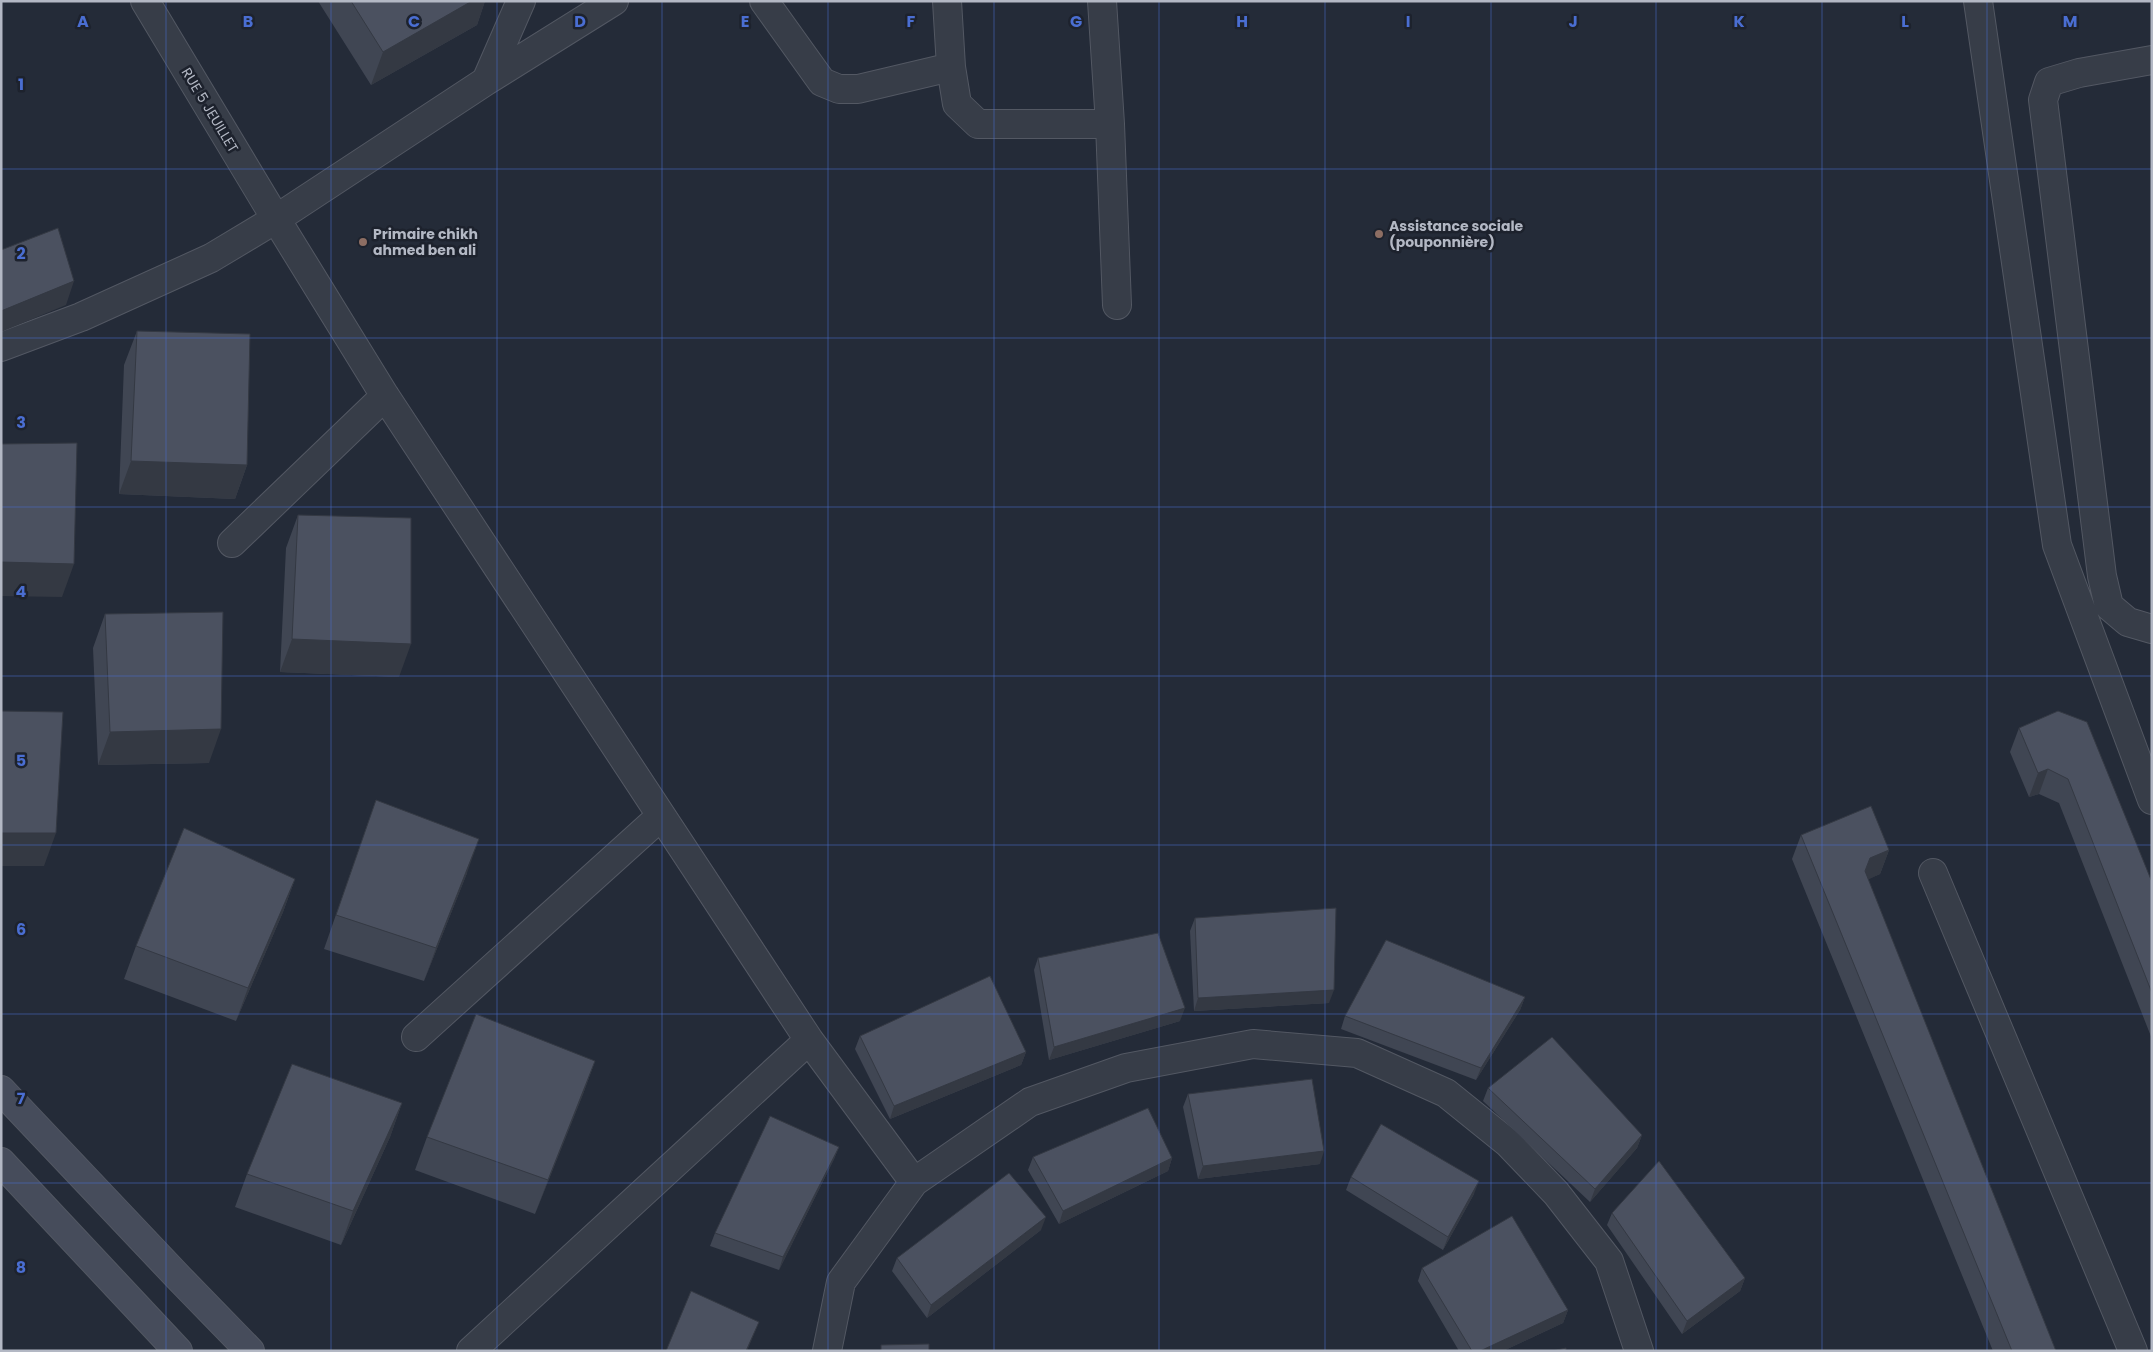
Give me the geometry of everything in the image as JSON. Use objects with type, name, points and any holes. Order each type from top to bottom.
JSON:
[{"type":"main road","points":[[1,1090],[250,1351]]},
{"type":"main road","points":[[1,1162],[178,1351]]},
{"type":"street","name":"RUE 5 JEUILLET","points":[[145,1],[385,396],[809,1040],[914,1182]]},
{"type":"street","points":[[486,81],[521,1]]},
{"type":"street","points":[[1,347],[81,317],[211,258],[276,219],[486,81],[614,1]]},
{"type":"street","points":[[764,1],[822,82],[839,89],[858,88],[952,67]]},
{"type":"street","points":[[947,1],[957,104],[978,124],[1110,124]]},
{"type":"street","points":[[1102,1],[1110,124],[1116,305]]},
{"type":"street","points":[[1978,1],[2057,546],[2152,800]]},
{"type":"street","points":[[2152,60],[2080,73],[2049,82],[2043,100],[2102,576],[2110,606],[2128,622],[2152,629]]},
{"type":"street","points":[[232,543],[385,396]]},
{"type":"street","points":[[416,1037],[661,816]]},
{"type":"street","points":[[1933,873],[2133,1351]]},
{"type":"street","points":[[471,1351],[809,1040]]},
{"type":"street","points":[[827,1351],[841,1282],[914,1182],[1030,1102],[1126,1068],[1253,1044],[1357,1053],[1446,1093],[1508,1142],[1556,1193],[1610,1262],[1639,1351]]},
{"type":"building","points":[[351,1],[472,1],[383,52]]},
{"type":"building","points":[[58,228],[74,281],[1,311],[1,250]]},
{"type":"building","points":[[137,331],[250,334],[247,465],[131,461]]},
{"type":"building","points":[[77,443],[74,564],[1,562],[1,444]]},
{"type":"building","points":[[298,515],[411,518],[411,644],[292,639]]},
{"type":"building","points":[[223,612],[221,729],[110,732],[105,614]]},
{"type":"building","points":[[1,711],[63,712],[56,833],[1,833]]},
{"type":"building","points":[[2058,711],[2087,722],[2152,882],[2152,993],[2068,779],[2048,769],[2038,773],[2019,728]]},
{"type":"building","points":[[376,800],[479,839],[436,948],[336,915]]},
{"type":"building","points":[[1871,806],[1889,850],[1870,858],[1865,871],[2056,1351],[2012,1351],[1801,835]]},
{"type":"building","points":[[184,828],[295,879],[248,988],[136,946]]},
{"type":"building","points":[[1336,908],[1334,990],[1198,998],[1195,918]]},
{"type":"building","points":[[1158,933],[1185,1008],[1054,1047],[1038,958]]},
{"type":"building","points":[[1386,940],[1525,997],[1481,1068],[1345,1016]]},
{"type":"building","points":[[990,976],[1026,1052],[894,1106],[860,1036]]},
{"type":"building","points":[[476,1014],[595,1061],[548,1180],[427,1137]]},
{"type":"building","points":[[1552,1037],[1642,1135],[1595,1189],[1488,1088]]},
{"type":"building","points":[[292,1064],[402,1103],[353,1211],[247,1174]]},
{"type":"building","points":[[1312,1079],[1324,1151],[1203,1166],[1188,1094]]},
{"type":"building","points":[[1148,1108],[1172,1158],[1063,1211],[1033,1157]]},
{"type":"building","points":[[770,1116],[839,1147],[783,1257],[715,1233]]},
{"type":"building","points":[[1381,1124],[1479,1181],[1448,1237],[1351,1177]]},
{"type":"building","points":[[1659,1161],[1745,1278],[1687,1321],[1612,1213]]},
{"type":"building","points":[[1009,1173],[1046,1217],[931,1305],[897,1258]]},
{"type":"building","points":[[1512,1216],[1568,1310],[1480,1351],[1472,1351],[1422,1268]]},
{"type":"building","points":[[691,1291],[759,1322],[746,1351],[666,1351]]},
{"type":"building","points":[[929,1344],[929,1351],[881,1351],[881,1345]]},
{"type":"building","points":[[1566,1348],[1566,1351],[1552,1351]]},
{"type":"place","name":"Assistance sociale (pouponnière)","points":[[1379,234]]},
{"type":"place","name":"Primaire chikh ahmed ben ali","points":[[363,242]]}]
